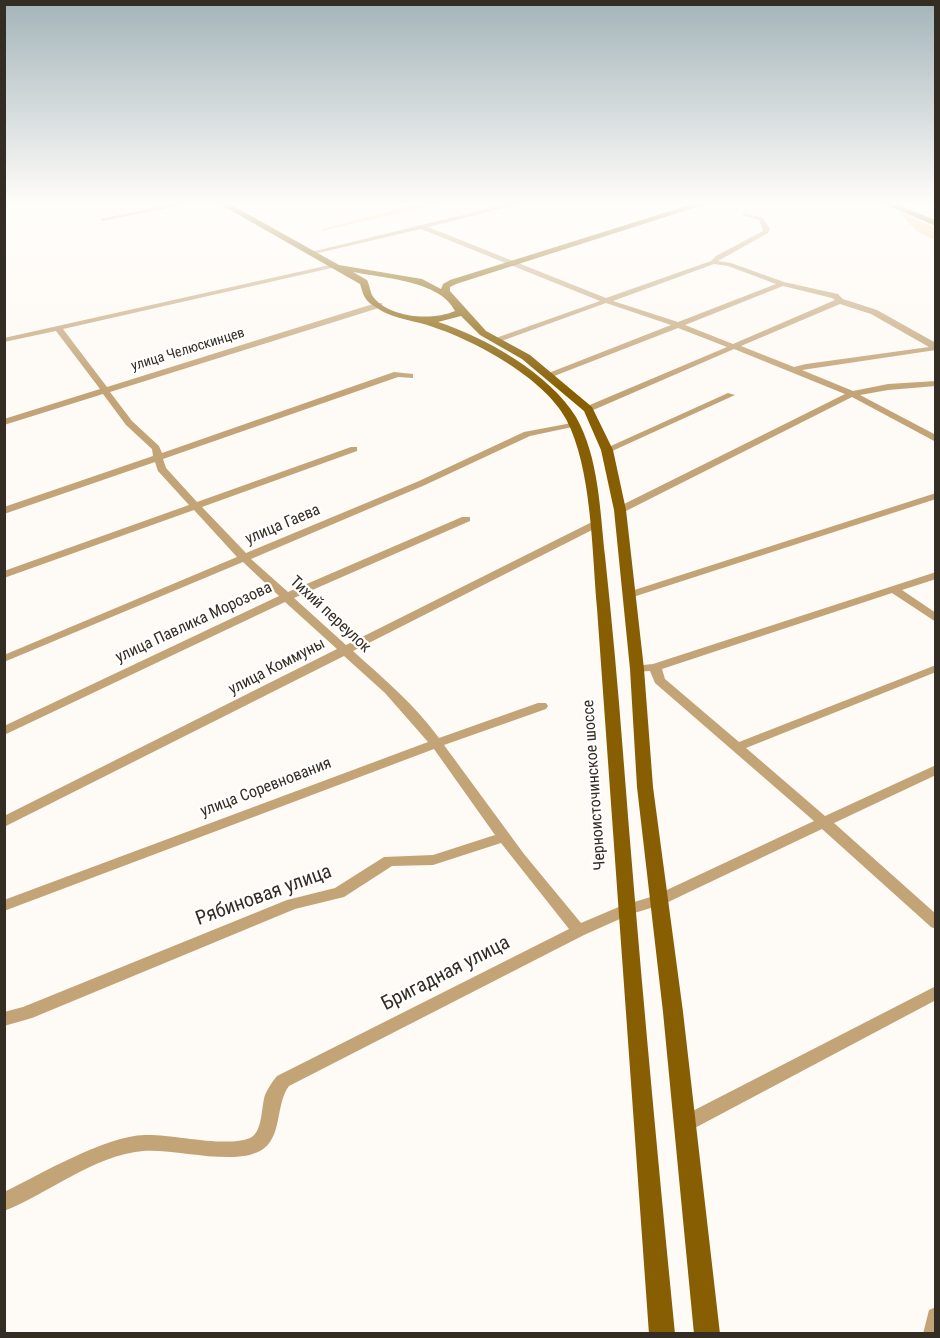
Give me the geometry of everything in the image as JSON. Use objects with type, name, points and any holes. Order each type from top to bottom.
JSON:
[{"type":"main road","points":[[368,290],[386,282],[445,282],[502,265]]},
{"type":"main road","points":[[336,266],[418,281],[448,297]]},
{"type":"main road","points":[[336,266],[364,282],[369,297],[379,305]]},
{"type":"main road","points":[[475,274],[446,286],[445,291],[448,297],[483,333],[526,357],[588,409],[607,450],[620,514],[637,669],[645,787],[686,1124],[707,1334]]},
{"type":"main road","name":"Черноисточинское шоссе","points":[[379,305],[454,330],[516,365],[552,395],[567,412],[580,441],[595,520],[610,668],[626,910],[662,1334]]},
{"type":"main road","points":[[421,320],[449,318],[459,313],[460,310]]},
{"type":"main road","points":[[595,520],[620,514]]},
{"type":"street","points":[[516,265],[794,370],[852,394],[936,439]]},
{"type":"street","points":[[496,341],[704,265]]},
{"type":"street","points":[[733,265],[782,284],[836,296],[840,301],[874,312],[936,347]]},
{"type":"street","points":[[4,340],[336,266]]},
{"type":"street","points":[[549,376],[782,284]]},
{"type":"street","points":[[588,409],[840,301]]},
{"type":"street","name":"улица Челюскинцев","points":[[4,422],[379,305]]},
{"type":"street","name":"Тихий переулок","points":[[57,327],[129,423],[156,448],[161,469],[244,558],[408,709],[437,743],[504,837],[579,931]]},
{"type":"street","points":[[794,370],[806,366],[936,347]]},
{"type":"street","points":[[4,511],[397,374],[410,376]]},
{"type":"street","points":[[620,514],[852,394],[882,388],[936,383]]},
{"type":"street","points":[[607,450],[731,394]]},
{"type":"street","name":"улица Гаева","points":[[4,659],[432,478],[527,434],[574,424]]},
{"type":"street","points":[[4,575],[354,449]]},
{"type":"street","points":[[629,595],[936,496]]},
{"type":"street","name":"улица Павлика Морозова","points":[[4,731],[286,597],[466,519]]},
{"type":"street","name":"улица Коммуны","points":[[4,822],[344,651],[595,520]]},
{"type":"street","points":[[637,669],[655,667],[936,575]]},
{"type":"street","points":[[892,589],[936,619]]},
{"type":"street","points":[[655,667],[660,680],[825,823],[936,924]]},
{"type":"street","points":[[737,747],[936,668]]},
{"type":"street","name":"улица Соревнования","points":[[4,906],[437,743],[542,706]]},
{"type":"street","name":"Бригадная улица","points":[[4,1202],[101,1155],[132,1145],[143,1143],[229,1149],[255,1145],[263,1138],[272,1095],[283,1081],[579,931],[626,910],[659,900],[936,769]]},
{"type":"street","name":"Рябиновая улица","points":[[4,1019],[37,1009],[292,904],[339,893],[389,861],[433,860],[504,837]]},
{"type":"street","points":[[686,1124],[936,992]]},
{"type":"street","points":[[933,1334],[936,1317]]}]
